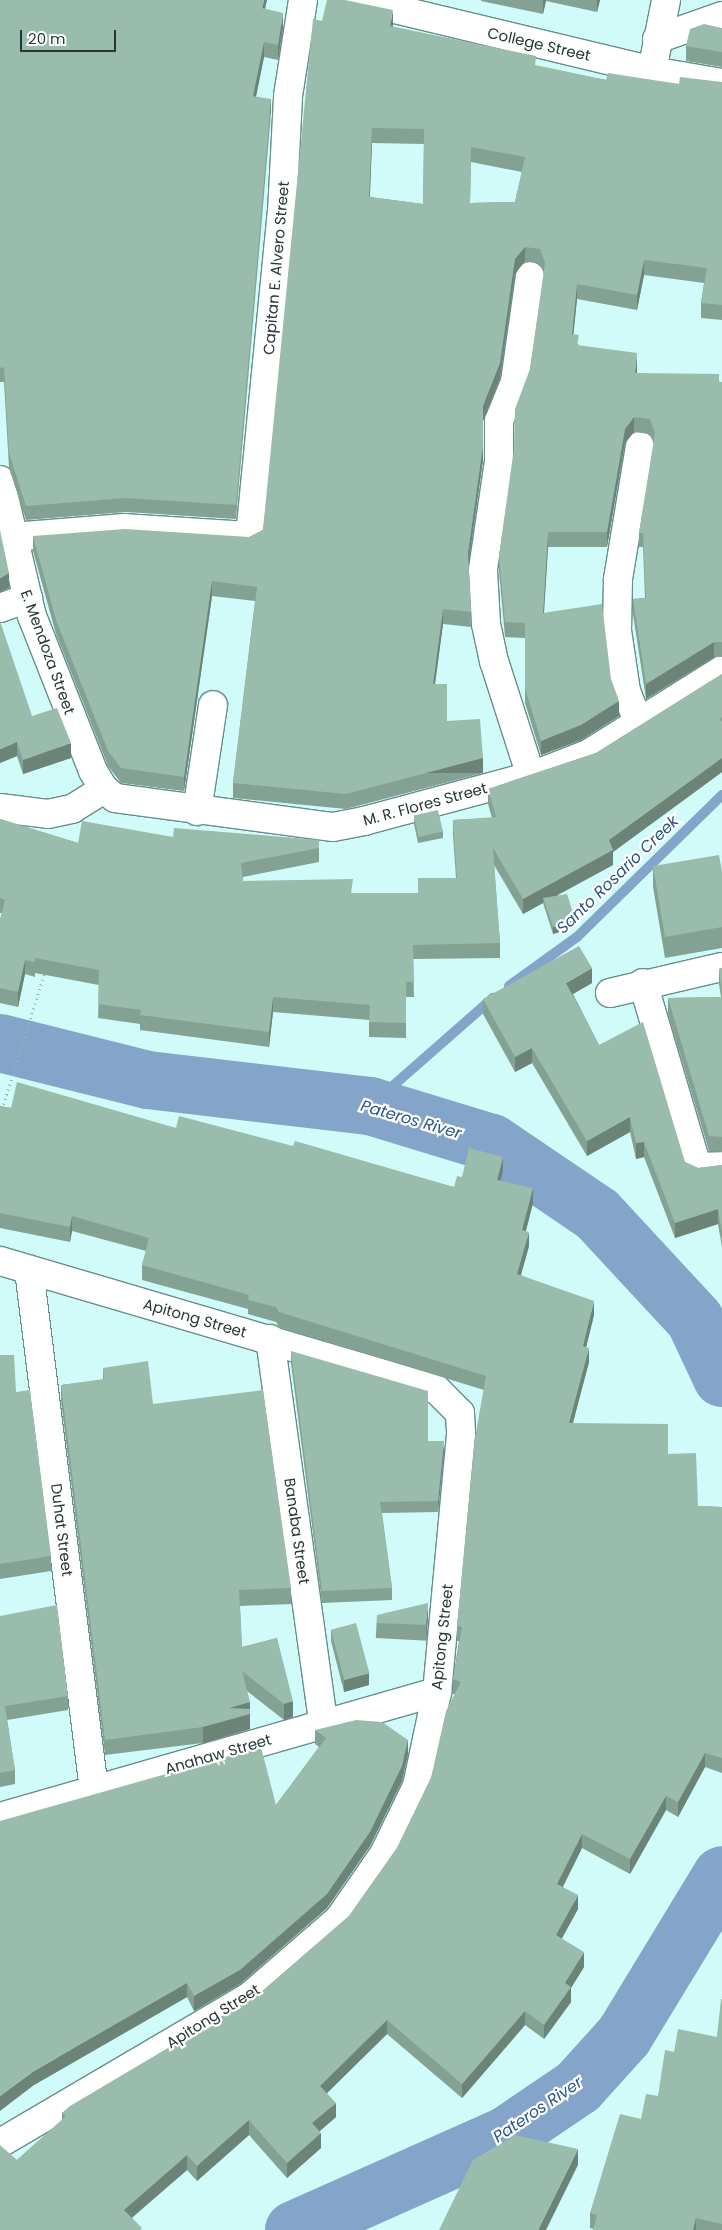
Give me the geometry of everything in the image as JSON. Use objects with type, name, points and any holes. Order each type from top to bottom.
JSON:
[{"type":"street","name":"Capitan E. Alvero Street","points":[[12,537],[125,528],[250,536],[282,212],[288,96],[304,0]]},
{"type":"street","name":"College Street","points":[[358,0],[652,71],[722,83]]},
{"type":"street","points":[[652,71],[666,0]]},
{"type":"street","points":[[657,39],[722,16]]},
{"type":"street","points":[[530,276],[518,364],[499,421],[499,461],[483,570],[486,624],[494,661],[531,776]]},
{"type":"street","points":[[638,722],[626,691],[617,631],[618,579],[640,446]]},
{"type":"street","name":"E. Mendoza Street","points":[[0,480],[28,598],[104,789]]},
{"type":"street","points":[[0,608],[28,598]]},
{"type":"street","name":"M. R. Flores Street","points":[[104,789],[116,798],[197,811],[333,826],[531,776],[588,754],[722,670]]},
{"type":"street","points":[[197,811],[213,705]]},
{"type":"street","points":[[0,808],[48,814],[72,809],[104,789]]},
{"type":"street","points":[[610,993],[643,983],[722,967]]},
{"type":"street","points":[[643,983],[697,1167],[722,1166]]},
{"type":"street","name":"Apitong Street","points":[[0,1261],[436,1389],[460,1413],[437,1692],[417,1786],[384,1854],[339,1918],[249,1997],[0,2143]]},
{"type":"street","name":"Duhat Street","points":[[29,1270],[94,1790]]},
{"type":"street","name":"Banaba Street","points":[[270,1339],[323,1724]]},
{"type":"street","name":"Anahaw Street","points":[[0,1817],[437,1692]]},
{"type":"path","points":[[2,1115],[6,1091],[39,998],[46,970]]},
{"type":"building","points":[[0,0],[264,0],[262,8],[283,13],[278,45],[264,42],[253,96],[271,99],[236,505],[126,498],[26,506],[9,453],[4,367],[0,368]]},
{"type":"building","points":[[327,0],[345,0],[393,10],[390,26],[536,56],[535,65],[606,80],[608,73],[679,84],[680,77],[722,82],[722,305],[701,303],[707,268],[644,260],[637,295],[577,284],[572,334],[579,335],[577,345],[637,353],[635,373],[719,374],[719,382],[722,382],[722,642],[714,642],[646,684],[633,599],[646,598],[643,533],[639,533],[655,433],[650,419],[634,417],[625,429],[607,532],[548,532],[543,613],[602,604],[611,679],[619,701],[581,725],[541,741],[525,688],[525,623],[505,622],[499,556],[514,448],[515,409],[530,369],[545,263],[540,249],[525,247],[515,259],[500,363],[483,406],[483,445],[468,553],[471,612],[443,609],[433,684],[447,684],[447,721],[480,719],[483,758],[346,794],[233,783],[257,587],[212,581],[184,777],[121,768],[108,751],[56,620],[33,536],[125,529],[249,537],[263,530],[313,19],[322,21]],"holes":[[[372,128],[424,129],[423,204],[369,197]],[[471,147],[525,157],[515,202],[470,203]]]},
{"type":"building","points":[[704,24],[722,28],[722,52],[686,46],[690,29]]},
{"type":"building","points":[[0,530],[9,573],[0,578]]},
{"type":"building","points":[[0,621],[32,716],[57,708],[71,743],[23,760],[17,742],[0,749]]},
{"type":"building","points":[[722,674],[722,717],[720,719],[722,722],[722,758],[609,840],[613,850],[523,899],[493,848],[500,943],[413,945],[414,982],[406,982],[406,1023],[369,1022],[370,1005],[273,997],[269,1032],[140,1015],[141,1010],[98,1004],[99,970],[35,958],[35,962],[25,960],[18,992],[0,988],[0,920],[5,900],[0,898],[0,819],[78,843],[82,821],[173,837],[174,828],[319,840],[319,848],[241,863],[243,881],[353,879],[351,893],[418,893],[418,878],[457,878],[453,820],[496,817],[488,789],[596,753]]},
{"type":"building","points":[[438,810],[443,831],[419,837],[414,816]]},
{"type":"building","points":[[719,855],[722,871],[722,927],[665,937],[653,866]]},
{"type":"building","points":[[567,894],[575,919],[553,927],[543,898]]},
{"type":"building","points":[[579,946],[592,968],[566,983],[599,1045],[643,1022],[685,1162],[698,1168],[722,1165],[722,1232],[718,1209],[675,1223],[644,1142],[636,1143],[630,1117],[587,1141],[532,1048],[515,1057],[483,999]]},
{"type":"building","points":[[722,968],[722,994],[719,969]]},
{"type":"building","points":[[722,997],[722,1137],[709,1136],[668,998]]},
{"type":"building","points":[[17,1082],[176,1128],[179,1116],[293,1146],[295,1141],[454,1187],[457,1176],[462,1177],[469,1148],[503,1157],[497,1180],[533,1188],[522,1230],[529,1232],[517,1274],[594,1301],[583,1346],[589,1348],[569,1423],[668,1424],[668,1454],[696,1453],[698,1506],[722,1507],[722,1758],[705,1753],[678,1802],[666,1796],[630,1859],[582,1834],[557,1884],[578,1895],[556,1935],[584,1952],[565,1983],[571,1987],[544,2025],[525,2011],[462,2084],[387,2020],[320,2086],[336,2103],[312,2123],[321,2133],[287,2163],[249,2120],[197,2166],[187,2155],[124,2210],[142,2228],[140,2230],[0,2230],[0,2145],[17,2160],[66,2116],[62,2113],[70,2106],[259,1994],[349,1916],[397,1848],[431,1778],[446,1711],[461,1682],[453,1679],[462,1627],[457,1626],[475,1438],[486,1376],[279,1312],[276,1307],[248,1300],[249,1295],[142,1265],[149,1238],[72,1216],[70,1227],[0,1213],[0,1106],[11,1108]]},
{"type":"building","points":[[291,1351],[428,1391],[428,1441],[444,1441],[438,1501],[380,1502],[392,1588],[322,1591]]},
{"type":"building","points":[[0,1355],[14,1355],[16,1392],[30,1390],[51,1556],[0,1564]]},
{"type":"building","points":[[148,1361],[153,1404],[263,1390],[291,1588],[239,1590],[242,1647],[277,1638],[293,1701],[284,1704],[242,1671],[250,1702],[229,1708],[250,1709],[250,1714],[203,1727],[105,1740],[61,1385],[104,1379],[103,1368]]},
{"type":"building","points":[[428,1603],[426,1625],[377,1623],[377,1615]]},
{"type":"building","points":[[57,1605],[68,1696],[5,1706],[15,1770],[0,1773],[0,1616]]},
{"type":"building","points":[[356,1623],[369,1673],[344,1680],[331,1630]]},
{"type":"building","points":[[356,1720],[382,1722],[408,1740],[402,1766],[370,1832],[327,1894],[240,1970],[194,1996],[187,1983],[34,2071],[0,2096],[0,1821],[261,1747],[276,1805],[326,1738],[315,1730]]},
{"type":"building","points":[[721,1999],[722,2224],[696,2218],[693,2230],[593,2230],[597,2215],[590,2213],[620,2114],[641,2119],[646,2094],[658,2096],[665,2050],[674,2052],[678,2029],[717,2037]]},
{"type":"building","points":[[515,2135],[578,2149],[538,2230],[439,2230],[473,2160]]},
{"type":"waterway","name":"Santo Rosario Creek","points":[[509,986],[577,937],[722,795]]},
{"type":"waterway","name":"Santo Rosario Creek","points":[[370,1106],[493,998]]},
{"type":"waterway","name":"Pateros River","points":[[0,1043],[148,1080],[370,1106],[492,1143],[597,1214],[695,1320],[722,1378]]},
{"type":"waterway","name":"Pateros River","points":[[294,2230],[507,2135],[578,2087],[624,2036],[722,1875]]}]
